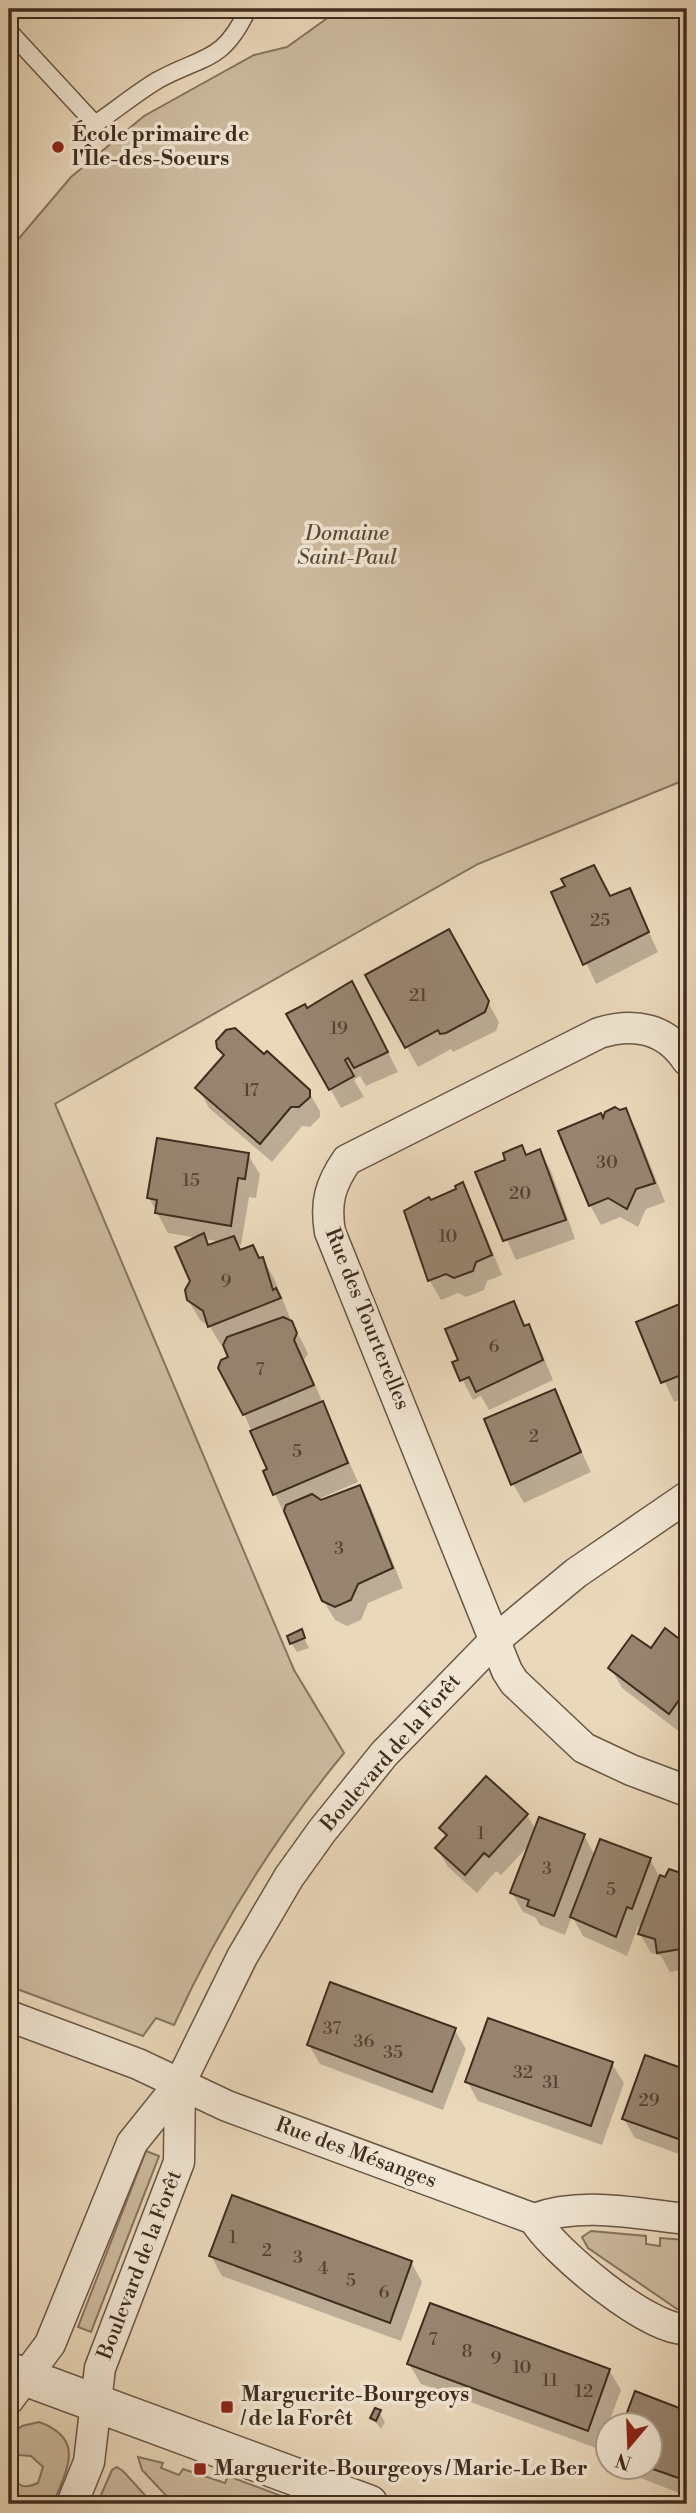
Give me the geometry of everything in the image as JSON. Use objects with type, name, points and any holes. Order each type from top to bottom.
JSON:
[{"type":"street","name":"Rue des Tourterelles","points":[[687,1060],[669,1040],[640,1027],[620,1027],[598,1034],[347,1160],[328,1193],[330,1232],[502,1661],[514,1682],[584,1748],[631,1770],[687,1791]]},
{"type":"street","name":"Boulevard de la Forêt","points":[[15,2382],[50,2344],[132,2143],[180,2084],[242,1956],[289,1877],[350,1793],[384,1754],[495,1640],[576,1573],[687,1497]]},
{"type":"street","name":"Rue des Mésanges","points":[[9,2016],[138,2064],[227,2106],[534,2219]]},
{"type":"street","name":"Boulevard de la Forêt","points":[[72,2504],[89,2462],[100,2368],[179,2162],[180,2084]]},
{"type":"street","points":[[687,2219],[592,2210],[549,2213],[534,2219],[556,2248],[573,2263],[665,2327],[687,2329]]},
{"type":"street","points":[[15,2382],[97,2403],[369,2504]]},
{"type":"lane","points":[[9,31],[95,124],[158,80],[217,54],[240,25],[247,9]]},
{"type":"green space","name":"Domaine Saint-Paul","points":[[340,9],[687,9],[687,779],[478,864],[55,1104],[294,1670],[344,1753],[295,1817],[250,1883],[191,1988],[174,2025],[156,2018],[143,2036],[9,1986],[9,250],[71,177],[144,116],[254,55],[287,47]]},
{"type":"green space","points":[[146,2151],[159,2156],[91,2332],[78,2327]]},
{"type":"green space","points":[[591,2231],[646,2236],[646,2244],[660,2246],[660,2238],[687,2240],[687,2310],[677,2309],[588,2248],[582,2237]]},
{"type":"green space","points":[[39,2422],[54,2429],[68,2446],[69,2456],[63,2479],[53,2504],[9,2504],[9,2474],[15,2482],[29,2486],[38,2483],[43,2467],[31,2456],[18,2455],[9,2469],[9,2436],[22,2426]]},
{"type":"green space","points":[[138,2457],[163,2463],[161,2468],[179,2475],[183,2469],[225,2483],[228,2476],[303,2504],[174,2504],[142,2470]]},
{"type":"green space","points":[[117,2467],[153,2504],[97,2504],[112,2470]]},
{"type":"building","points":[[594,865],[610,896],[630,888],[649,932],[583,965],[551,892],[565,886],[561,879]]},
{"type":"building","points":[[449,929],[489,1001],[485,1012],[446,1033],[440,1034],[438,1030],[405,1048],[365,975]]},
{"type":"building","points":[[352,981],[388,1052],[354,1068],[348,1058],[345,1060],[354,1076],[329,1090],[286,1014],[305,1004],[307,1008]]},
{"type":"building","points":[[235,1028],[264,1054],[267,1051],[310,1090],[310,1097],[299,1107],[291,1107],[260,1144],[195,1088],[224,1055],[217,1048],[216,1041],[226,1030]]},
{"type":"building","points":[[615,1107],[620,1110],[626,1108],[655,1183],[636,1189],[627,1209],[608,1198],[589,1206],[558,1131],[601,1113],[603,1118],[605,1112]]},
{"type":"building","points":[[157,1138],[249,1153],[245,1179],[238,1178],[231,1226],[155,1213],[157,1200],[147,1198]]},
{"type":"building","points":[[522,1145],[526,1155],[540,1149],[566,1220],[503,1241],[475,1172],[505,1160],[503,1153]]},
{"type":"building","points":[[463,1182],[492,1255],[476,1262],[473,1271],[454,1278],[446,1274],[428,1281],[404,1211],[429,1197],[431,1200],[456,1189],[455,1186]]},
{"type":"building","points":[[204,1233],[208,1245],[234,1236],[240,1250],[253,1245],[259,1258],[263,1257],[273,1290],[276,1288],[281,1298],[208,1327],[203,1311],[187,1300],[185,1290],[190,1281],[175,1247]]},
{"type":"building","points":[[514,1301],[524,1326],[529,1324],[543,1360],[476,1392],[469,1377],[460,1381],[452,1362],[458,1360],[445,1329]]},
{"type":"building","points":[[687,1301],[687,1383],[685,1384],[681,1375],[661,1383],[636,1322]]},
{"type":"building","points":[[283,1317],[292,1321],[297,1333],[294,1340],[314,1385],[243,1415],[218,1368],[221,1360],[228,1357],[223,1345],[227,1337]]},
{"type":"building","points":[[555,1389],[581,1452],[511,1485],[484,1419]]},
{"type":"building","points":[[323,1401],[348,1463],[273,1495],[263,1471],[267,1469],[250,1431]]},
{"type":"building","points":[[360,1485],[393,1568],[358,1584],[351,1600],[335,1607],[322,1601],[284,1511],[286,1505],[312,1494],[321,1500]]},
{"type":"building","points":[[665,1628],[682,1641],[687,1634],[687,1689],[669,1714],[608,1668],[632,1635],[651,1648]]},
{"type":"building","points":[[302,1629],[305,1638],[290,1644],[287,1636]]},
{"type":"building","points":[[486,1776],[528,1814],[489,1857],[484,1853],[465,1875],[435,1848],[447,1835],[439,1828]]},
{"type":"building","points":[[539,1817],[585,1834],[554,1916],[527,1906],[529,1900],[510,1893]]},
{"type":"building","points":[[600,1839],[651,1858],[632,1909],[627,1907],[616,1937],[570,1917]]},
{"type":"building","points":[[669,1869],[687,1875],[687,1951],[681,1949],[657,1953],[655,1939],[638,1934],[660,1875],[665,1877]]},
{"type":"building","points":[[330,1982],[456,2028],[432,2092],[307,2045]]},
{"type":"building","points":[[488,2018],[613,2062],[591,2126],[465,2082]]},
{"type":"building","points":[[645,2055],[687,2070],[687,2142],[622,2119]]},
{"type":"building","points":[[232,2195],[412,2261],[390,2323],[209,2256]]},
{"type":"building","points":[[430,2303],[610,2369],[588,2431],[407,2364]]},
{"type":"building","points":[[635,2391],[687,2411],[687,2481],[664,2473],[664,2412],[627,2412]]},
{"type":"building","points":[[375,2408],[381,2410],[376,2421],[370,2418]]},
{"type":"place","name":"École primaire de l'Île-des-Soeurs","points":[[58,147]]},
{"type":"place","name":"Marguerite-Bourgeoys / de la Forêt","points":[[227,2407]]},
{"type":"place","name":"Marguerite-Bourgeoys / Marie-Le Ber","points":[[200,2469]]}]
